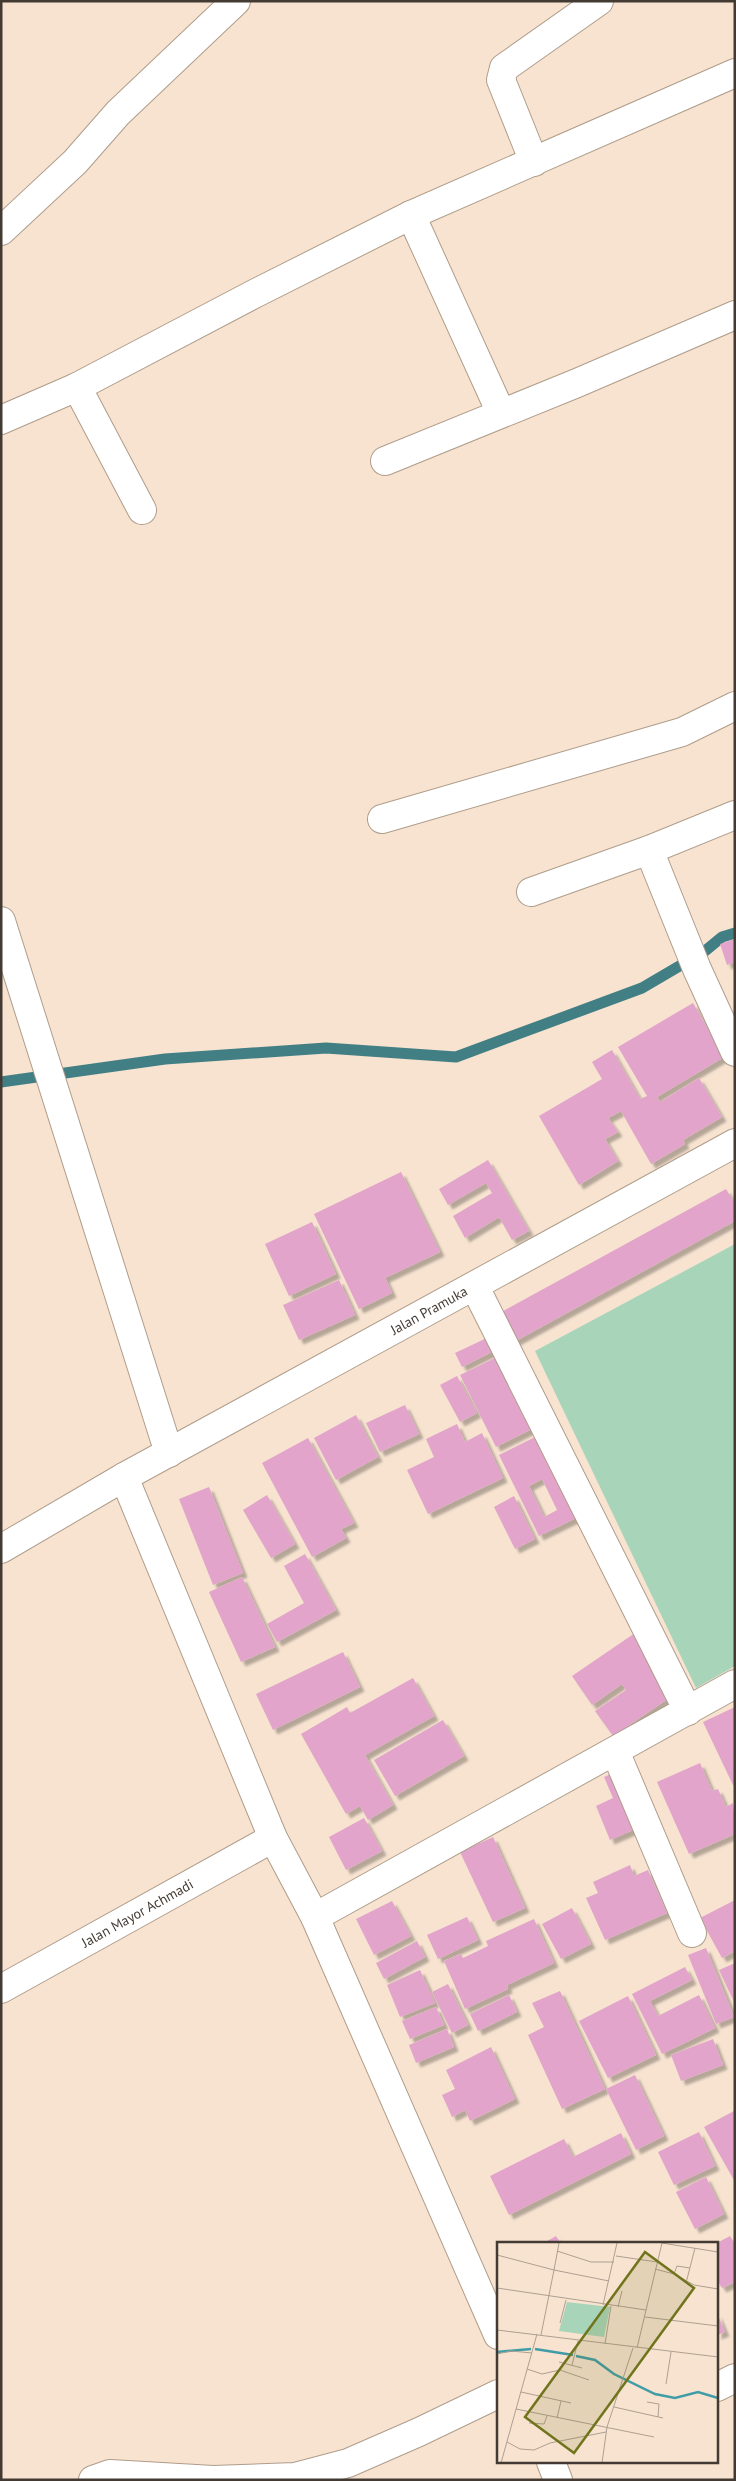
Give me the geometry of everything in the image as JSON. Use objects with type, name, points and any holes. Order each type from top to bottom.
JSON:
[{"type":"street","points":[[1,231],[75,162],[118,113],[236,1]]},
{"type":"street","points":[[534,162],[501,80],[501,73],[504,68],[599,1]]},
{"type":"street","points":[[1,420],[77,388],[247,297],[412,215],[735,73]]},
{"type":"street","points":[[412,215],[501,413]]},
{"type":"street","points":[[385,460],[735,315]]},
{"type":"street","points":[[77,388],[142,510]]},
{"type":"street","points":[[382,819],[682,732],[735,706]]},
{"type":"street","points":[[531,892],[649,850],[735,815]]},
{"type":"street","points":[[649,850],[696,969],[735,1052]]},
{"type":"street","points":[[1,921],[169,1453]]},
{"type":"street","name":"Jalan Pramuka","points":[[124,1477],[735,1143]]},
{"type":"street","points":[[475,1286],[688,1711]]},
{"type":"street","points":[[1,1549],[124,1477],[274,1838],[315,1917],[497,2333]]},
{"type":"street","points":[[315,1917],[735,1684]]},
{"type":"street","points":[[615,1751],[692,1933]]},
{"type":"street","name":"Jalan Mayor Achmadi","points":[[1,1989],[274,1838]]},
{"type":"street","points":[[718,2386],[735,2378]]},
{"type":"street","points":[[106,2478],[213,2480],[296,2478],[348,2463],[497,2394]]},
{"type":"green space","points":[[735,1244],[735,1666],[696,1688],[535,1351]]},
{"type":"building","points":[[735,939],[735,962],[727,965],[720,944]]},
{"type":"building","points":[[693,1003],[724,1057],[657,1097],[660,1102],[699,1078],[722,1117],[683,1140],[685,1144],[651,1164],[621,1111],[608,1118],[618,1132],[605,1139],[618,1161],[579,1185],[539,1116],[602,1079],[592,1062],[612,1050],[640,1099],[647,1096],[618,1047]]},
{"type":"building","points":[[488,1160],[529,1231],[512,1240],[499,1217],[465,1238],[453,1216],[492,1193],[486,1183],[448,1205],[439,1189]]},
{"type":"building","points":[[401,1172],[440,1252],[385,1278],[392,1293],[359,1309],[314,1214]]},
{"type":"building","points":[[726,1189],[735,1204],[735,1221],[512,1343],[496,1315]]},
{"type":"building","points":[[312,1222],[336,1274],[289,1296],[265,1244]]},
{"type":"building","points":[[339,1280],[355,1315],[299,1340],[283,1305]]},
{"type":"building","points":[[491,1336],[498,1349],[462,1367],[455,1353]]},
{"type":"building","points":[[499,1356],[534,1428],[496,1447],[460,1375]]},
{"type":"building","points":[[457,1376],[477,1413],[460,1422],[440,1385]]},
{"type":"building","points":[[405,1405],[419,1434],[380,1452],[366,1423]]},
{"type":"building","points":[[356,1415],[378,1457],[336,1480],[314,1438]]},
{"type":"building","points":[[457,1424],[465,1442],[482,1433],[503,1478],[428,1514],[407,1470],[434,1457],[426,1439]]},
{"type":"building","points":[[535,1437],[576,1518],[539,1536],[499,1455]],"holes":[[[542,1479],[557,1510],[544,1517],[529,1486]]]},
{"type":"building","points":[[308,1438],[354,1523],[341,1529],[346,1538],[312,1557],[262,1463]]},
{"type":"building","points":[[209,1487],[243,1573],[213,1585],[179,1499]]},
{"type":"building","points":[[267,1495],[295,1544],[271,1558],[243,1510]]},
{"type":"building","points":[[514,1496],[535,1539],[515,1549],[494,1507]]},
{"type":"building","points":[[305,1554],[336,1610],[277,1642],[267,1624],[304,1603],[284,1566]]},
{"type":"building","points":[[242,1577],[275,1647],[241,1662],[209,1592]]},
{"type":"building","points":[[635,1633],[675,1694],[613,1736],[595,1711],[626,1690],[622,1684],[592,1705],[572,1676]]},
{"type":"building","points":[[343,1652],[360,1687],[273,1730],[256,1694]]},
{"type":"building","points":[[413,1678],[434,1716],[365,1755],[393,1805],[368,1820],[360,1806],[346,1814],[301,1734],[347,1707],[350,1713]]},
{"type":"building","points":[[735,1707],[735,1784],[733,1785],[703,1722]]},
{"type":"building","points":[[443,1720],[464,1756],[395,1796],[374,1760]]},
{"type":"building","points":[[700,1763],[712,1791],[718,1789],[726,1807],[733,1803],[735,1834],[689,1854],[657,1782]]},
{"type":"building","points":[[615,1772],[640,1827],[610,1840],[596,1806],[613,1798],[604,1777]]},
{"type":"building","points":[[364,1818],[382,1851],[346,1870],[329,1837]]},
{"type":"building","points":[[493,1837],[525,1908],[493,1922],[460,1852]]},
{"type":"building","points":[[630,1865],[634,1876],[648,1870],[667,1913],[605,1940],[586,1898],[598,1893],[593,1882]]},
{"type":"building","points":[[735,1900],[735,1951],[722,1958],[700,1918]]},
{"type":"building","points":[[392,1901],[411,1936],[374,1955],[356,1919]]},
{"type":"building","points":[[572,1908],[591,1944],[561,1959],[542,1924]]},
{"type":"building","points":[[467,1917],[478,1940],[438,1959],[427,1935]]},
{"type":"building","points":[[534,1919],[554,1963],[507,1985],[508,1989],[465,2009],[444,1961],[461,1954],[463,1958],[488,1946],[486,1941]]},
{"type":"building","points":[[417,1941],[425,1957],[384,1979],[376,1963]]},
{"type":"building","points":[[706,1948],[734,2017],[716,2024],[688,1955]]},
{"type":"building","points":[[735,1963],[735,2004],[719,1970]]},
{"type":"building","points":[[685,1967],[692,1980],[650,2001],[658,2016],[699,1995],[715,2028],[662,2054],[632,1994]]},
{"type":"building","points":[[420,1970],[435,2003],[400,2017],[387,1985]]},
{"type":"building","points":[[448,1984],[468,2025],[452,2033],[432,1992]]},
{"type":"building","points":[[560,1991],[605,2089],[562,2109],[528,2035],[544,2027],[532,2003]]},
{"type":"building","points":[[509,1995],[517,2012],[478,2031],[470,2014]]},
{"type":"building","points":[[628,1996],[656,2055],[608,2078],[579,2021]]},
{"type":"building","points":[[436,2007],[444,2025],[410,2039],[402,2021]]},
{"type":"building","points":[[447,2029],[454,2047],[416,2063],[409,2045]]},
{"type":"building","points":[[713,2039],[723,2065],[681,2081],[671,2055]]},
{"type":"building","points":[[491,2047],[515,2099],[470,2121],[465,2110],[452,2117],[442,2095],[455,2089],[446,2070]]},
{"type":"building","points":[[635,2075],[664,2136],[636,2150],[606,2089]]},
{"type":"building","points":[[734,2111],[735,2113],[735,2182],[704,2127]]},
{"type":"building","points":[[699,2132],[715,2166],[674,2185],[658,2152]]},
{"type":"building","points":[[621,2133],[631,2154],[509,2215],[490,2176],[564,2139],[573,2157]]},
{"type":"building","points":[[706,2177],[724,2214],[695,2229],[676,2192]]},
{"type":"building","points":[[556,2236],[560,2242],[546,2242]]},
{"type":"building","points":[[730,2236],[735,2244],[735,2282],[722,2288],[718,2282],[718,2242]]},
{"type":"building","points":[[718,2315],[725,2332],[718,2335]]},
{"type":"waterway","points":[[1,1082],[165,1059],[326,1048],[456,1057],[642,988],[705,951],[722,937],[735,933]]}]
